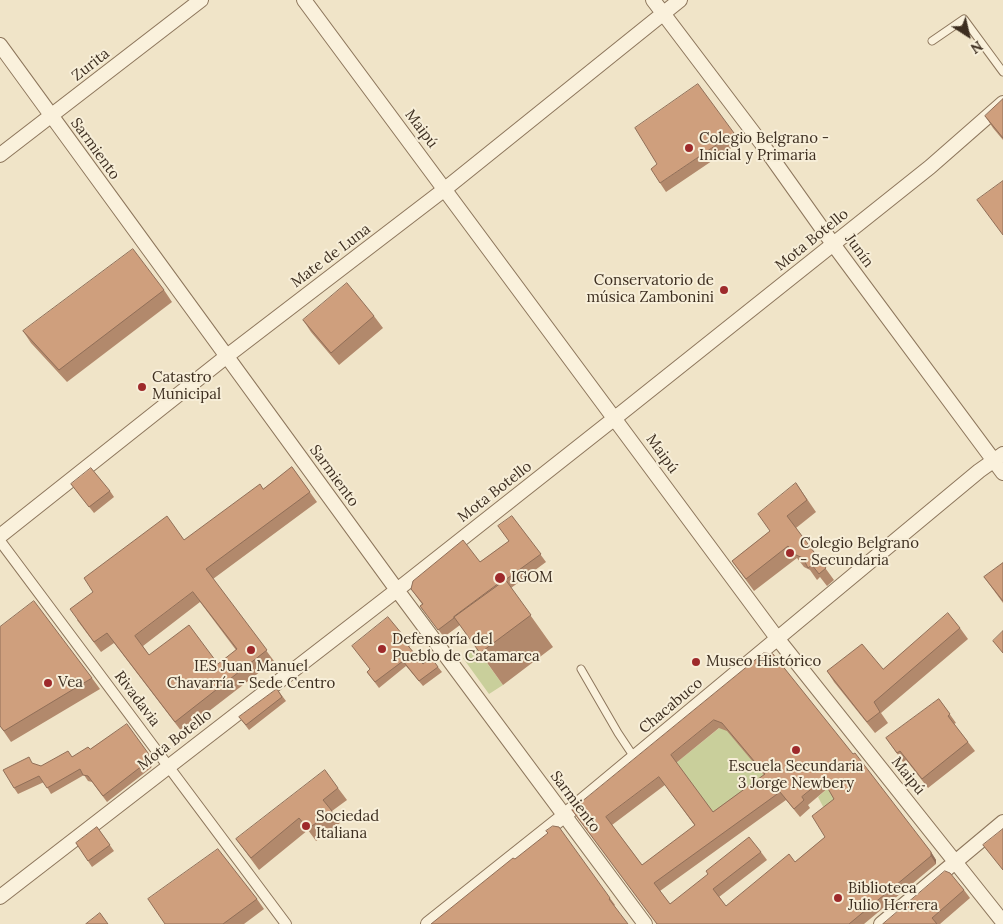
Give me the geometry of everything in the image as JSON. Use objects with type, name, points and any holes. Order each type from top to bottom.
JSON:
[{"type":"street","name":"Zurita","points":[[0,155],[201,0]]},
{"type":"street","name":"Maipú","points":[[304,0],[778,638],[1003,922]]},
{"type":"street","name":"Junín","points":[[653,0],[762,144],[833,244],[998,458],[1003,473]]},
{"type":"street","name":"Mate de Luna","points":[[0,536],[227,356],[445,189],[680,0]]},
{"type":"street","name":"Sarmiento","points":[[0,45],[397,590],[645,924]]},
{"type":"street","name":"Mota Botello","points":[[0,897],[397,590],[615,418],[930,167],[1003,104]]},
{"type":"street","name":"Chacabuco","points":[[428,924],[565,815],[998,458]]},
{"type":"street","name":"Rivadavia","points":[[0,541],[286,924]]},
{"type":"street","points":[[881,924],[1003,822]]},
{"type":"lane","points":[[932,41],[964,19],[1003,72]]},
{"type":"lane","points":[[581,669],[634,757]]},
{"type":"green space","points":[[476,648],[503,685],[489,694],[463,658]]},
{"type":"green space","points":[[723,725],[771,782],[719,820],[676,763]]},
{"type":"green space","points":[[828,788],[840,807],[828,816],[818,797]]},
{"type":"building","name":"Colegio Belgrano - Inicial y Primaria","points":[[698,84],[734,133],[660,183],[651,169],[657,164],[635,128]]},
{"type":"building","points":[[1003,99],[1003,138],[985,116]]},
{"type":"building","points":[[1003,181],[1003,235],[977,200]]},
{"type":"building","points":[[133,249],[164,290],[59,370],[23,331]]},
{"type":"building","points":[[347,283],[374,316],[331,353],[303,320]]},
{"type":"building","points":[[292,467],[310,492],[206,569],[267,650],[175,722],[107,633],[94,642],[70,609],[93,592],[84,578],[167,516],[184,540],[260,484],[263,489]],"holes":[[[193,592],[237,649],[218,664],[189,625],[149,655],[135,636]]]},
{"type":"building","points":[[91,468],[110,491],[89,507],[71,484]]},
{"type":"building","points":[[796,483],[807,500],[787,516],[826,568],[819,574],[812,565],[808,568],[803,558],[796,555],[788,546],[746,579],[732,561],[770,531],[758,514]]},
{"type":"building","points":[[512,516],[541,554],[438,630],[420,606],[423,604],[411,589],[413,581],[463,540],[480,562],[509,541],[498,526]]},
{"type":"building","points":[[1003,563],[1003,601],[984,577]]},
{"type":"building","points":[[505,579],[531,615],[480,653],[454,617]]},
{"type":"building","name":"Vea","points":[[34,601],[92,678],[4,731],[0,726],[0,627]]},
{"type":"building","points":[[948,613],[960,628],[874,702],[880,712],[867,722],[827,671],[862,644],[883,669]]},
{"type":"building","points":[[388,617],[407,640],[405,642],[423,664],[431,657],[438,667],[419,681],[403,661],[375,682],[367,672],[370,669],[352,646]]},
{"type":"building","points":[[1003,631],[1003,653],[993,641]]},
{"type":"building","points":[[764,653],[773,654],[853,754],[855,753],[931,852],[931,856],[849,924],[657,924],[572,810]],"holes":[[[714,720],[722,723],[765,774],[713,812],[671,755]],[[659,777],[695,825],[642,865],[606,817]],[[823,780],[834,799],[812,816],[825,837],[795,862],[789,854],[726,906],[713,889],[761,852],[749,837],[706,871],[708,874],[670,904],[654,883],[780,792],[794,809],[804,800],[802,797]]]},
{"type":"building","points":[[277,689],[282,697],[246,725],[239,717]]},
{"type":"building","points":[[939,699],[950,714],[948,716],[968,742],[922,779],[900,751],[897,753],[886,738]]},
{"type":"building","points":[[127,724],[148,753],[147,762],[103,796],[88,776],[83,775],[80,769],[47,788],[39,776],[14,788],[3,770],[29,757],[32,763],[41,766],[68,751],[72,757],[88,747],[90,749]]},
{"type":"building","points":[[325,770],[338,788],[323,800],[332,811],[308,829],[299,818],[251,858],[236,839]]},
{"type":"building","points":[[553,826],[559,827],[628,924],[431,924],[513,858],[515,859],[548,833],[546,831]]},
{"type":"building","points":[[97,827],[110,845],[88,861],[76,843]]},
{"type":"building","points":[[1003,829],[1003,870],[983,845]]},
{"type":"building","points":[[218,849],[257,899],[223,924],[165,924],[148,899]]},
{"type":"building","points":[[945,871],[950,873],[964,890],[932,918],[937,924],[883,924]]},
{"type":"building","points":[[100,913],[108,924],[86,924]]},
{"type":"place","name":"Colegio Belgrano - Inicial y Primaria","points":[[689,148]]},
{"type":"place","name":"Conservatorio de música Zambonini","points":[[724,290]]},
{"type":"place","name":"Catastro Municipal","points":[[142,387]]},
{"type":"place","name":"Colegio Belgrano - Secundaria","points":[[790,553]]},
{"type":"place","name":"IGOM","points":[[500,578]]},
{"type":"place","name":"Defensoría del Pueblo de Catamarca","points":[[382,649]]},
{"type":"place","name":"IES Juan Manuel Chavarría - Sede Centro","points":[[251,650]]},
{"type":"place","name":"Museo Histórico","points":[[696,662]]},
{"type":"place","name":"Vea","points":[[48,683]]},
{"type":"place","name":"Escuela Secundaria 3 Jorge Newbery","points":[[796,750]]},
{"type":"place","name":"Sociedad Italiana","points":[[306,826]]},
{"type":"place","name":"Biblioteca Julio Herrera","points":[[838,898]]}]
